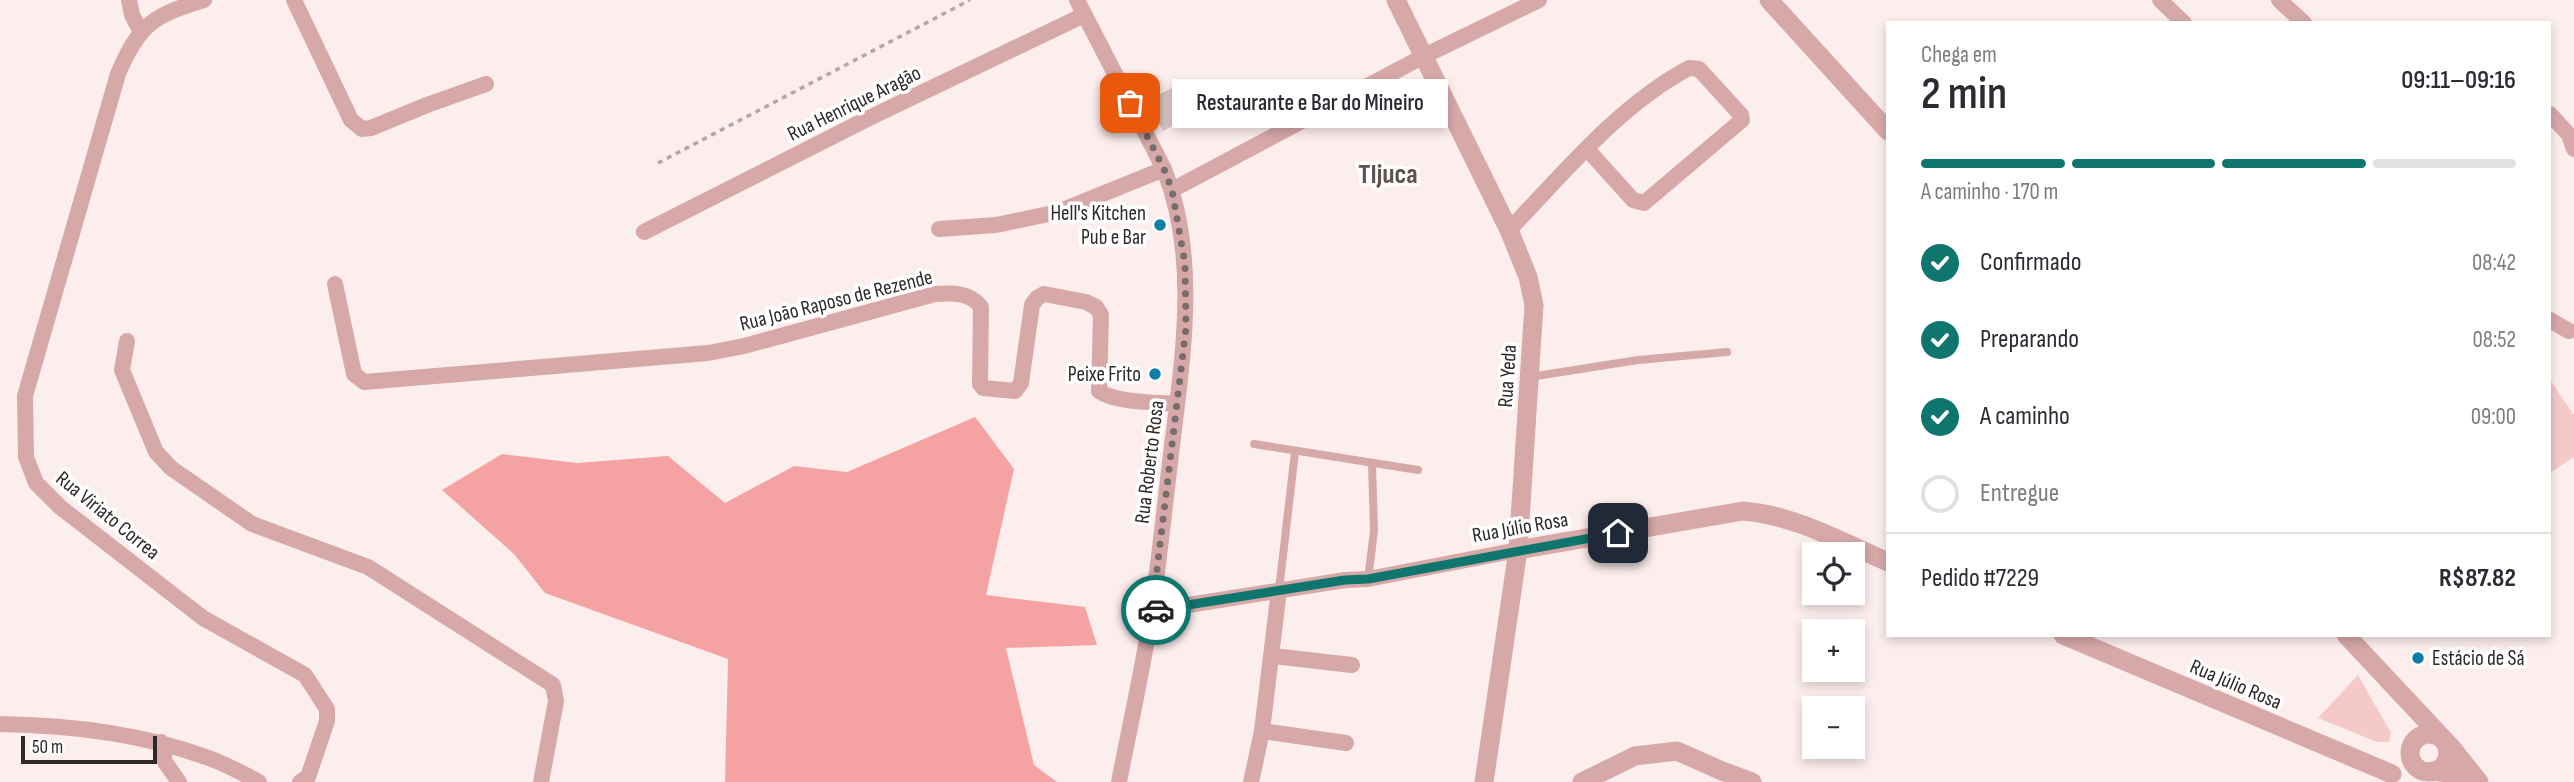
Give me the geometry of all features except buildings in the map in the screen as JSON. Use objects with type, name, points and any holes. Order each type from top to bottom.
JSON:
[{"type":"street","points":[[129,0],[132,15],[141,32]]},
{"type":"street","name":"Rua Viriato Correa","points":[[204,0],[172,5],[156,18],[130,46],[118,74],[25,396],[26,457],[36,483],[60,507],[203,618],[305,675],[327,709],[327,721],[308,778],[300,782]]},
{"type":"street","points":[[294,0],[351,120],[362,129],[371,128],[486,84]]},
{"type":"street","name":"Rua Roberto Rosa","points":[[1077,0],[1164,169],[1172,190],[1185,264],[1186,328],[1152,611],[1119,782]]},
{"type":"street","name":"Rua Yeda","points":[[1396,0],[1509,230],[1528,277],[1534,305],[1518,550],[1485,782]]},
{"type":"street","points":[[1172,190],[1424,56],[1539,0]]},
{"type":"street","points":[[1769,0],[1886,129]]},
{"type":"street","points":[[2160,0],[2182,21]]},
{"type":"street","points":[[2279,0],[2302,21]]},
{"type":"street","name":"Rua Henrique Aragão","points":[[644,232],[869,118],[1084,15]]},
{"type":"street","points":[[1509,230],[1587,149],[1629,109],[1689,68],[1699,69],[1741,115],[1742,120],[1644,203],[1633,200],[1587,149]]},
{"type":"street","points":[[2551,115],[2569,135],[2574,149]]},
{"type":"street","points":[[939,229],[996,225],[1058,212],[1164,169]]},
{"type":"street","name":"Rua João Raposo de Rezende","points":[[335,284],[354,374],[364,382],[708,353],[744,346],[935,294],[958,293],[975,300],[981,307],[980,384],[983,388],[1015,391],[1021,383],[1032,305],[1044,294],[1086,302],[1096,307],[1101,315],[1099,391],[1116,398],[1177,404]]},
{"type":"street","points":[[2551,321],[2569,331]]},
{"type":"street","points":[[127,341],[122,370],[156,452],[171,468],[251,524],[368,566],[552,685],[556,701],[541,782]]},
{"type":"street","name":"Rua Júlio Rosa","points":[[1152,611],[1279,590],[1368,579],[1743,511],[1766,513],[1787,519],[1886,561]]},
{"type":"street","points":[[1251,782],[1273,656],[1279,590]]},
{"type":"street","name":"Rua Júlio Rosa","points":[[2068,637],[2387,778]]},
{"type":"street","points":[[2348,637],[2443,741],[2448,753],[2443,765],[2433,771]]},
{"type":"street","points":[[1273,656],[1352,665]]},
{"type":"street","points":[[2405,701],[2414,725],[2415,740],[2410,751],[2412,761],[2421,770],[2448,773],[2465,782]]},
{"type":"street","points":[[0,724],[33,724],[161,742],[208,757],[259,782]]},
{"type":"street","points":[[1262,731],[1346,743]]},
{"type":"street","points":[[2415,740],[2426,734],[2439,737],[2451,747],[2479,782]]},
{"type":"street","points":[[161,742],[166,762],[179,782]]},
{"type":"street","points":[[1582,782],[1634,755],[1677,751],[1752,782]]},
{"type":"street","points":[[2387,778],[2412,761]]},
{"type":"lane","points":[[1530,377],[1638,360],[1727,352]]},
{"type":"lane","points":[[1254,444],[1418,470]]},
{"type":"lane","points":[[1279,590],[1295,452]]},
{"type":"lane","points":[[1368,579],[1374,531],[1372,463]]},
{"type":"path","points":[[658,163],[970,0]]},
{"type":"shaded area","points":[[2551,381],[2574,415],[2574,457],[2551,472]]},
{"type":"shaded area","points":[[975,417],[1014,469],[986,595],[1085,607],[1097,645],[1006,648],[1034,765],[1057,782],[725,782],[728,659],[545,593],[514,554],[442,490],[502,454],[577,463],[668,456],[725,503],[794,466],[847,472]]},
{"type":"shaded area","points":[[2358,675],[2391,733],[2389,742],[2377,742],[2318,718]]},
{"type":"way so far","points":[[1130,103],[1172,190],[1185,264],[1186,328],[1152,611],[1156,610]]},
{"type":"place","name":"Restaurante e Bar do Mineiro","points":[[1130,103]]},
{"type":"place","name":"Hell's Kitchen Pub e Bar","points":[[1160,225]]},
{"type":"place","name":"Peixe Frito","points":[[1155,374]]},
{"type":"place","name":"Estácio de Sá","points":[[2418,658]]},
{"type":"district","name":"TIjuca","points":[[1388,173]]},
{"type":"route","points":[[1156,610],[1345,580],[1368,579],[1618,533]]}]
